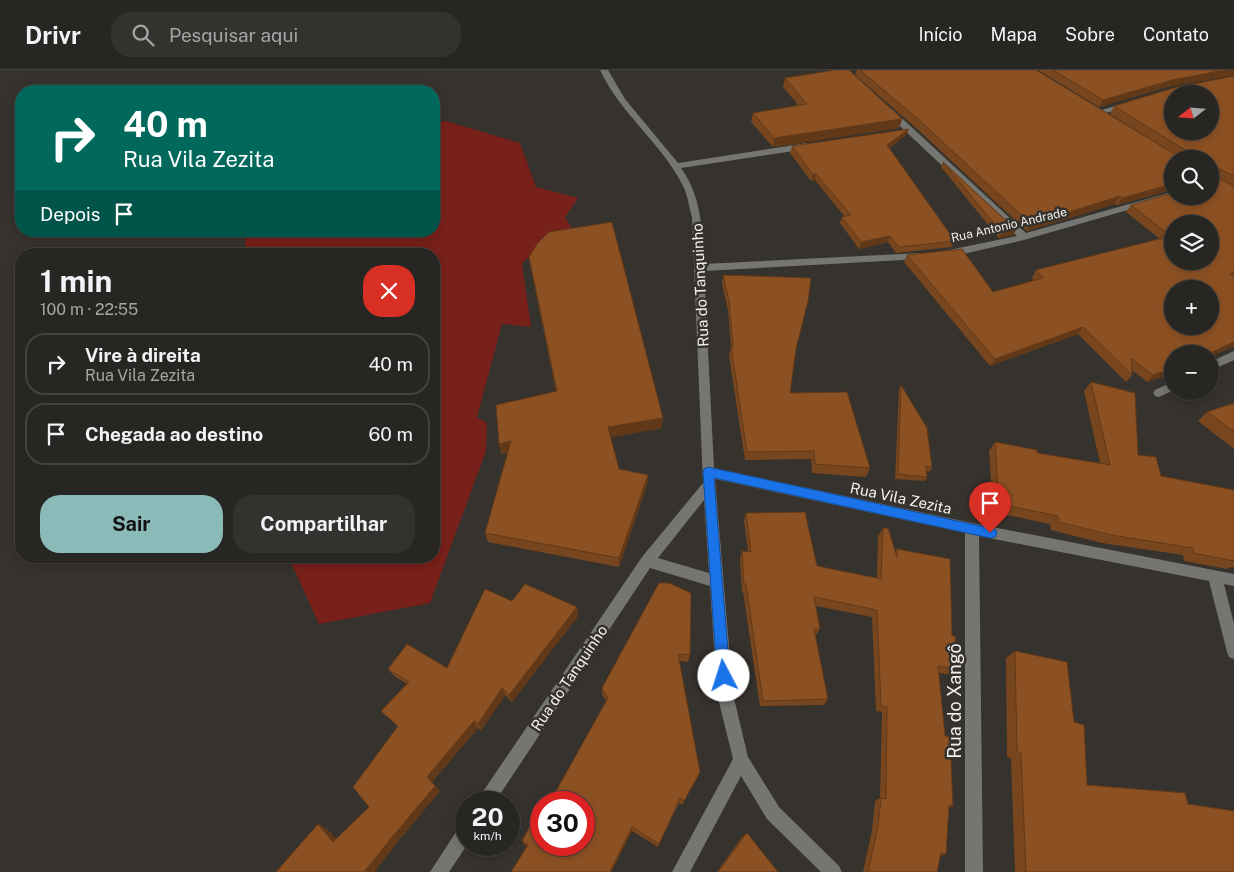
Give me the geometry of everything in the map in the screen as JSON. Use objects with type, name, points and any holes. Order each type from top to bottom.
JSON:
[{"type":"street","name":"Rua do Tanquinho","points":[[493,791],[648,561],[709,478],[697,217],[688,187],[617,93],[604,70]]},
{"type":"street","points":[[1099,112],[1135,102]]},
{"type":"street","points":[[883,105],[1024,237]]},
{"type":"street","points":[[901,132],[911,130]]},
{"type":"street","points":[[674,166],[812,145]]},
{"type":"street","name":"Rua Antonio Andrade","points":[[699,268],[898,258],[963,251],[1024,237],[1164,197]]},
{"type":"street","points":[[1219,362],[1234,355]]},
{"type":"street","points":[[1160,393],[1164,391]]},
{"type":"street","points":[[709,478],[715,581],[725,694],[741,760],[773,813],[833,872]]},
{"type":"street","name":"Rua Vila Zezita","points":[[709,478],[1234,580]]},
{"type":"street","name":"Rua do Xangô","points":[[972,530],[974,872]]},
{"type":"street","points":[[648,561],[715,581]]},
{"type":"street","points":[[1215,576],[1234,652]]},
{"type":"street","points":[[681,872],[741,760]]},
{"type":"street","points":[[439,872],[455,848]]},
{"type":"shaded area","points":[[446,121],[520,143],[536,187],[578,198],[565,217],[574,233],[546,237],[522,264],[531,327],[502,324],[477,417],[487,423],[486,451],[430,603],[319,624],[291,563],[440,563],[440,248],[246,248],[245,237],[440,237],[440,122]]},
{"type":"building","points":[[835,70],[849,70],[902,119],[774,138],[753,113],[807,104],[785,78]]},
{"type":"building","points":[[860,70],[1036,70],[1168,150],[1164,150],[1164,186],[1122,198],[1120,196],[1031,224],[918,119]]},
{"type":"building","points":[[1053,70],[1225,70],[1172,80],[1103,100]]},
{"type":"building","points":[[1234,76],[1234,176],[1219,168],[1219,150],[1185,150],[1169,140],[1219,140],[1219,85],[1187,85]]},
{"type":"building","points":[[1164,91],[1164,137],[1114,106]]},
{"type":"building","points":[[909,129],[887,145],[955,241],[899,247],[890,236],[861,242],[842,217],[851,215],[816,174],[813,174],[792,146]]},
{"type":"building","points":[[943,162],[1016,230],[1002,233]]},
{"type":"building","points":[[1219,178],[1234,186],[1234,272],[1230,274],[1234,277],[1234,342],[1219,349],[1219,345],[1164,345],[1164,372],[1153,375],[1131,358],[1132,375],[1083,327],[995,359],[907,255],[962,249],[993,292],[1043,278],[1036,270],[1164,238],[1164,270],[1219,270],[1219,215],[1164,215],[1164,231],[1131,205],[1164,195],[1164,205],[1219,205]]},
{"type":"building","points":[[612,222],[663,418],[608,427],[619,469],[648,475],[619,558],[485,533],[511,441],[499,444],[496,405],[557,391],[529,257],[537,244],[549,232]]},
{"type":"building","points":[[723,275],[811,278],[808,301],[796,349],[790,393],[847,392],[870,468],[815,464],[814,451],[747,452],[731,347],[733,347],[729,301]]},
{"type":"building","points":[[1091,382],[1135,393],[1138,455],[1156,457],[1161,476],[1234,490],[1234,561],[1194,553],[1193,548],[1111,535],[1059,522],[1058,516],[999,504],[995,442],[1037,450],[1037,453],[1110,465]]},
{"type":"building","points":[[901,385],[927,428],[932,468],[926,466],[927,477],[898,474]]},
{"type":"building","points":[[1234,403],[1234,432],[1207,412]]},
{"type":"building","points":[[805,512],[817,566],[881,579],[883,528],[888,528],[897,557],[897,549],[950,559],[952,636],[955,636],[958,669],[938,666],[945,736],[950,737],[953,806],[949,805],[946,854],[941,853],[937,872],[868,872],[878,827],[881,798],[886,799],[887,707],[881,706],[877,610],[814,597],[820,629],[814,629],[828,699],[763,701],[746,584],[744,584],[742,551],[751,552],[746,513]]},
{"type":"building","points":[[659,583],[669,583],[691,593],[690,655],[678,654],[700,772],[684,801],[680,798],[659,844],[632,827],[610,872],[511,872],[528,845],[522,841],[530,826],[530,856],[595,856],[595,791],[556,791],[608,698],[602,688]]},
{"type":"building","points":[[525,584],[577,607],[509,695],[502,688],[478,724],[474,721],[427,777],[435,786],[364,872],[276,872],[318,824],[333,842],[369,807],[353,787],[398,726],[381,711],[409,682],[388,669],[407,644],[447,668],[485,589],[512,601]]},
{"type":"building","points":[[1015,651],[1067,662],[1074,722],[1084,725],[1087,785],[1185,793],[1188,804],[1234,811],[1234,872],[1026,872],[1021,753],[1017,751]]},
{"type":"building","points":[[747,833],[778,872],[718,872]]},
{"type":"route","points":[[724,676],[715,581],[708,472],[990,533]]}]
